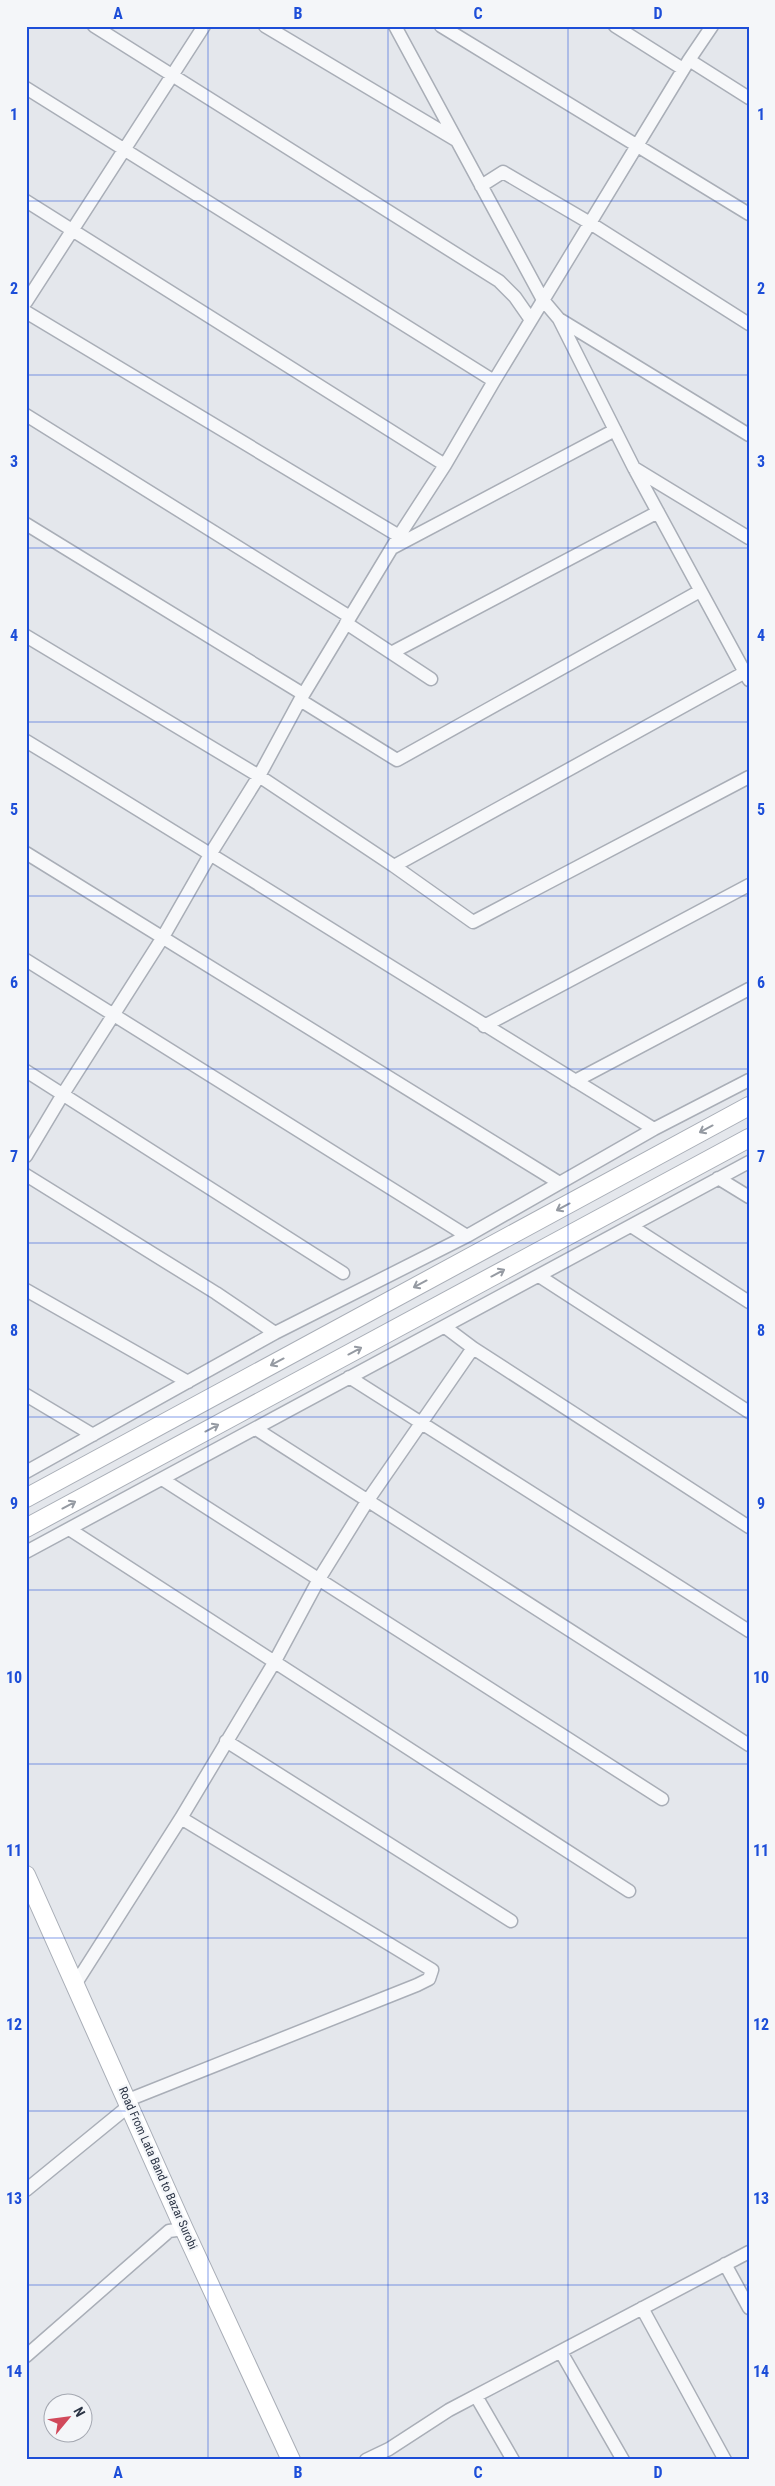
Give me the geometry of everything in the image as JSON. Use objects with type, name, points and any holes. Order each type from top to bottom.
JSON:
[{"type":"street","points":[[94,26],[172,77],[499,281],[515,297],[531,320]]},
{"type":"street","points":[[26,302],[204,26]]},
{"type":"street","points":[[264,26],[457,141]]},
{"type":"street","points":[[394,866],[747,674],[634,468],[559,319],[543,300],[395,26]]},
{"type":"street","points":[[441,26],[749,214]]},
{"type":"street","points":[[615,26],[749,98]]},
{"type":"street","points":[[26,1156],[63,1094],[163,937],[211,853],[259,776],[301,697],[399,536],[446,465],[494,381],[709,27]]},
{"type":"street","points":[[26,88],[494,381]]},
{"type":"street","points":[[481,186],[503,172],[590,222],[749,324]]},
{"type":"street","points":[[26,201],[446,465]]},
{"type":"street","points":[[26,312],[399,536]]},
{"type":"street","points":[[559,319],[749,436]]},
{"type":"street","points":[[26,415],[348,620],[432,679]]},
{"type":"street","points":[[391,549],[615,430]]},
{"type":"street","points":[[634,468],[749,538]]},
{"type":"street","points":[[392,652],[658,512]]},
{"type":"street","points":[[26,524],[301,697],[397,760],[700,591]]},
{"type":"street","points":[[26,636],[259,776],[394,866],[473,922],[749,777]]},
{"type":"street","points":[[26,741],[211,853],[484,1026],[654,1129]]},
{"type":"street","points":[[26,853],[558,1182]]},
{"type":"street","points":[[484,1026],[749,885]]},
{"type":"street","points":[[26,960],[467,1236]]},
{"type":"street","points":[[575,1081],[749,989]]},
{"type":"street","points":[[26,1071],[343,1273]]},
{"type":"street","points":[[26,1472],[275,1333],[467,1236],[558,1182],[654,1129],[749,1080]]},
{"type":"street","points":[[26,1498],[749,1106]]},
{"type":"street","points":[[26,1528],[749,1138]]},
{"type":"street","points":[[26,1552],[749,1162]]},
{"type":"street","points":[[26,1175],[216,1293],[275,1333]]},
{"type":"street","points":[[718,1178],[749,1197]]},
{"type":"street","points":[[631,1226],[749,1302]]},
{"type":"street","points":[[539,1276],[749,1412]]},
{"type":"street","points":[[26,1290],[188,1382]]},
{"type":"street","points":[[445,1327],[473,1348],[749,1527]]},
{"type":"street","points":[[76,1983],[226,1742],[274,1661],[319,1579],[368,1500],[473,1348]]},
{"type":"street","points":[[349,1377],[420,1424],[749,1631]]},
{"type":"street","points":[[26,1395],[93,1435]]},
{"type":"street","points":[[256,1429],[749,1745]]},
{"type":"street","points":[[162,1479],[662,1799]]},
{"type":"street","points":[[69,1529],[629,1891]]},
{"type":"street","points":[[226,1742],[510,1921]]},
{"type":"street","points":[[27,2187],[129,2102],[429,1979],[432,1970],[180,1818]]},
{"type":"street","name":"Road From Lata Band to Bazar Surobi","points":[[26,1875],[76,1983],[184,2229],[291,2460]]},
{"type":"street","points":[[26,2356],[169,2232],[184,2229]]},
{"type":"street","points":[[366,2460],[389,2449],[449,2410],[749,2252]]},
{"type":"street","points":[[725,2264],[749,2308]]},
{"type":"street","points":[[642,2308],[725,2460]]},
{"type":"street","points":[[562,2352],[624,2460]]},
{"type":"street","points":[[476,2396],[513,2460]]}]
